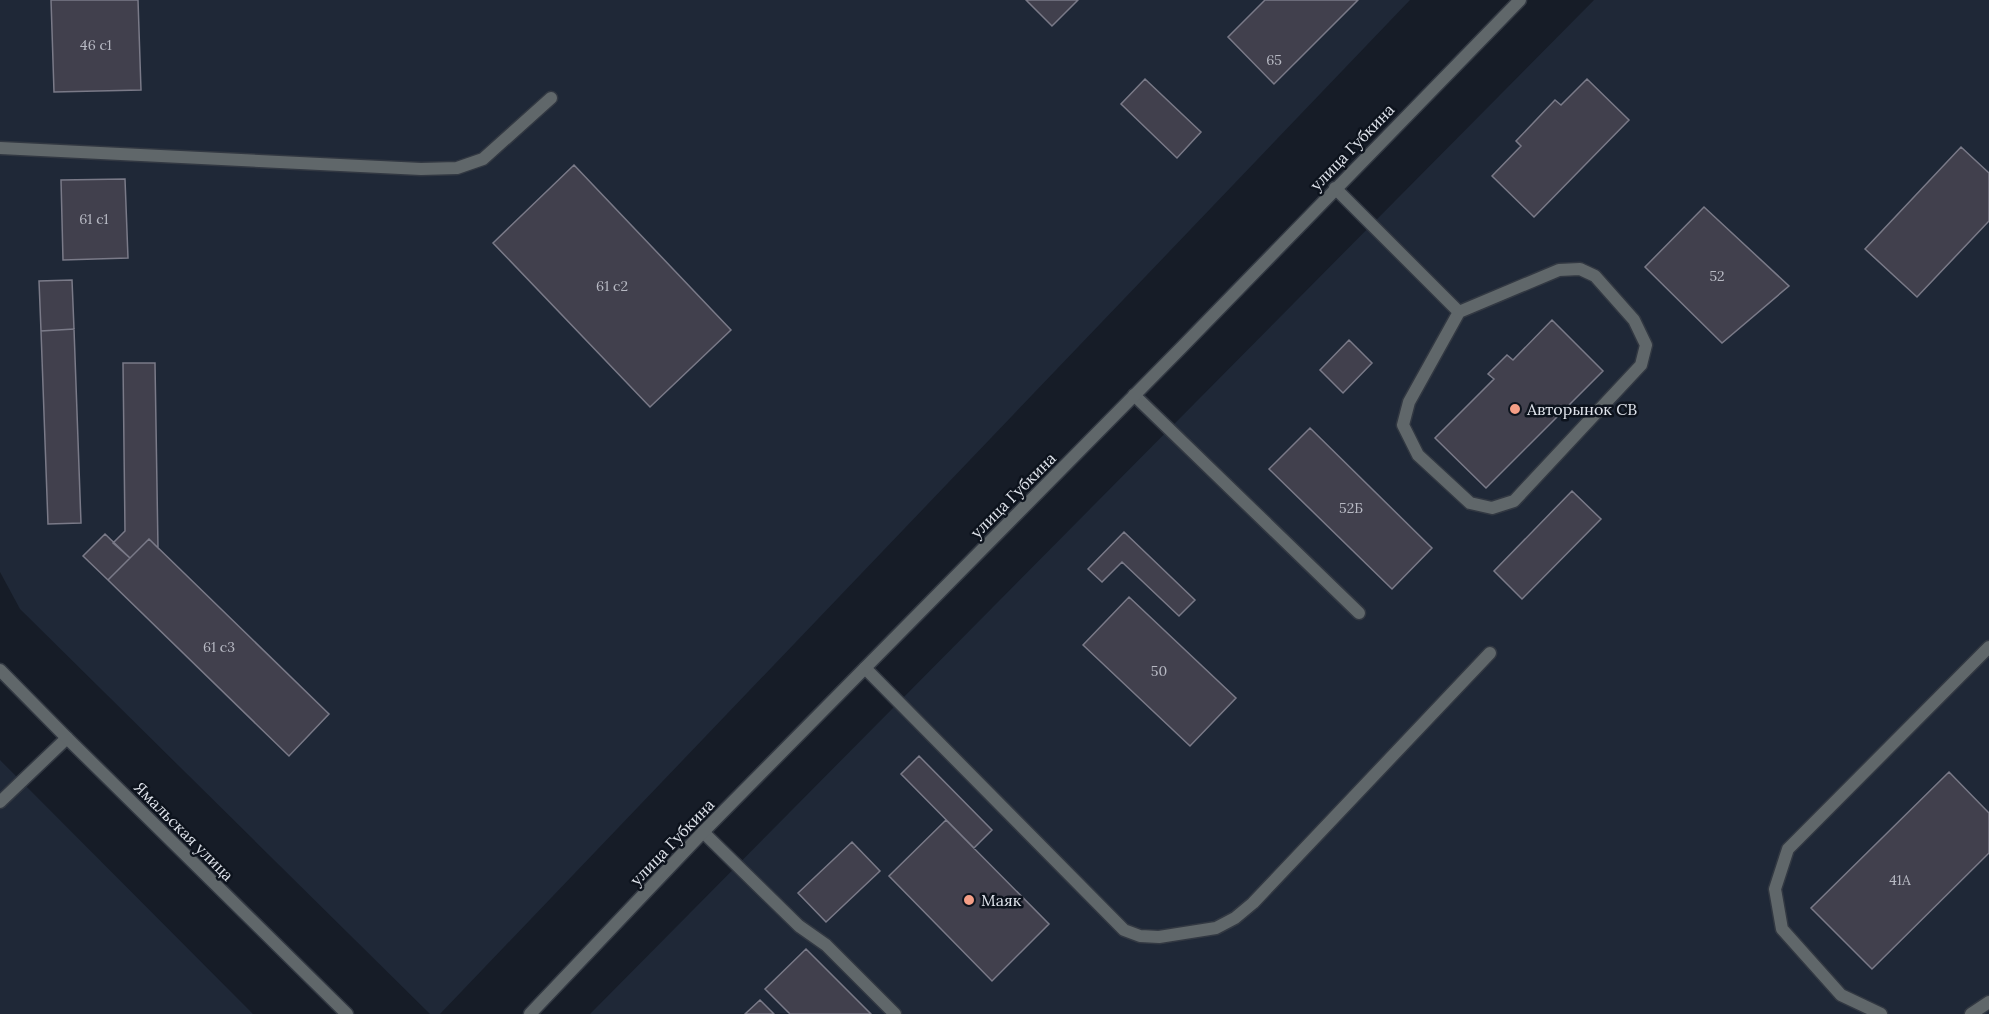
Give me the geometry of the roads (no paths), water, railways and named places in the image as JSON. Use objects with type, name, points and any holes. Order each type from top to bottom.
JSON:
[{"type":"street","name":"улица Губкина","points":[[530,1014],[703,832],[1134,396],[1520,0]]},
{"type":"street","points":[[0,148],[421,170],[457,168],[483,159],[551,98]]},
{"type":"street","points":[[1335,188],[1459,312]]},
{"type":"street","points":[[1580,268],[1595,276],[1634,320],[1646,345],[1641,365],[1514,501],[1492,508],[1470,503],[1418,455],[1403,425],[1409,402],[1459,312],[1559,270],[1580,268]]},
{"type":"street","points":[[1134,396],[1359,613]]},
{"type":"street","points":[[1881,1014],[1841,995],[1782,929],[1774,889],[1788,849],[1989,647]]},
{"type":"street","points":[[865,668],[1124,930],[1140,936],[1159,937],[1216,928],[1235,918],[1252,903],[1490,654]]},
{"type":"street","name":"Ямальская улица","points":[[0,670],[347,1014]]},
{"type":"street","points":[[0,802],[67,738]]},
{"type":"street","points":[[703,832],[799,926],[826,945],[895,1014]]},
{"type":"street","points":[[1971,1014],[1989,1002]]},
{"type":"place","name":"Авторынок СВ","points":[[1515,409]]},
{"type":"place","name":"Маяк","points":[[969,900]]}]
